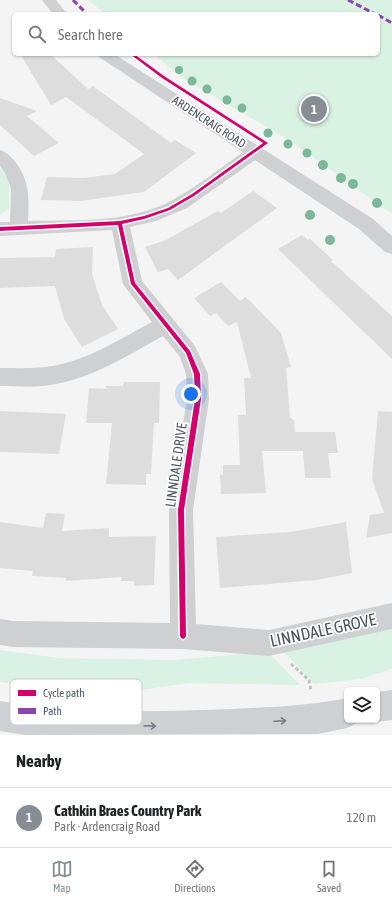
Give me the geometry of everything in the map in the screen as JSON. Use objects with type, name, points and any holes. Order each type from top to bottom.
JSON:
[{"type":"main road","points":[[380,706],[392,704]]},
{"type":"main road","points":[[122,725],[162,726],[318,719],[344,714]]},
{"type":"main road","points":[[0,716],[10,718]]},
{"type":"street","points":[[49,0],[58,12]]},
{"type":"street","name":"ARDENCRAIG ROAD","points":[[107,56],[366,224],[392,247]]},
{"type":"street","points":[[0,229],[120,224],[168,209],[193,196],[255,152]]},
{"type":"street","points":[[0,156],[16,173],[20,189],[18,228]]},
{"type":"street","name":"LINNDALE DRIVE","points":[[120,224],[133,284],[188,352],[197,374],[198,399],[181,510],[183,636]]},
{"type":"street","points":[[0,376],[32,378],[58,374],[86,366],[165,325]]},
{"type":"street","name":"LINNDALE GROVE","points":[[183,636],[269,644],[392,616]]},
{"type":"street","points":[[0,632],[13,634],[183,636]]},
{"type":"path","points":[[269,644],[309,680],[318,719]]},
{"type":"green space","points":[[88,0],[392,0],[392,214],[292,142],[181,77],[155,56],[380,56],[380,12],[103,12]]},
{"type":"green space","points":[[0,168],[9,179],[9,209],[0,214]]},
{"type":"green space","points":[[392,629],[392,669],[361,679],[314,684],[280,648]]},
{"type":"green space","points":[[0,650],[59,658],[173,660],[268,652],[300,685],[190,683],[142,690],[142,679],[10,679],[10,683],[0,682]]},
{"type":"building","points":[[21,56],[52,56],[88,89],[93,86],[171,143],[175,140],[196,153],[144,192],[80,201],[41,200],[47,177],[83,178],[115,174],[144,154],[66,97],[51,105]]},
{"type":"building","points":[[0,98],[37,111],[27,116],[59,143],[34,156],[0,125]]},
{"type":"building","points":[[253,191],[277,208],[178,280],[168,269],[158,272],[145,247],[166,240],[218,211],[221,213]]},
{"type":"building","points":[[302,235],[308,240],[310,239],[333,260],[331,261],[392,316],[392,359],[278,249]]},
{"type":"building","points":[[93,247],[92,274],[102,305],[118,329],[82,347],[64,319],[55,286],[0,288],[0,258],[55,257],[56,249]]},
{"type":"building","points":[[221,282],[240,301],[246,297],[281,333],[291,367],[286,368],[290,418],[294,420],[295,432],[335,432],[338,453],[328,453],[331,478],[305,478],[303,451],[262,451],[266,493],[221,494],[220,475],[223,475],[223,465],[240,465],[238,415],[246,415],[244,378],[251,378],[237,322],[228,326],[216,313],[210,316],[194,298]]},
{"type":"building","points":[[124,382],[160,382],[159,423],[154,423],[151,474],[146,474],[146,485],[106,484],[112,423],[86,423],[89,388],[107,389],[105,386],[123,386]]},
{"type":"building","points":[[0,411],[66,414],[59,454],[0,452]]},
{"type":"building","points":[[378,411],[392,412],[392,533],[366,538],[370,515],[384,513],[372,479]]},
{"type":"building","points":[[46,513],[65,514],[62,531],[109,528],[109,537],[156,536],[154,585],[134,586],[134,581],[121,581],[122,577],[66,581],[66,578],[32,576],[33,571],[0,568],[0,522],[43,528]]},
{"type":"building","points":[[346,522],[352,573],[317,580],[220,588],[216,537],[291,532]]},
{"type":"marked path","points":[[73,0],[85,12]]},
{"type":"marked path","points":[[348,0],[371,12]]},
{"type":"marked path","points":[[380,16],[392,23]]},
{"type":"cycle path","points":[[0,229],[120,223],[169,209],[193,195],[266,143],[163,77],[135,56]]},
{"type":"cycle path","points":[[120,223],[133,284],[188,352],[197,374],[198,399],[181,510],[183,636]]},
{"type":"place","name":"Cathkin Braes Country Park","points":[[314,109]]}]
